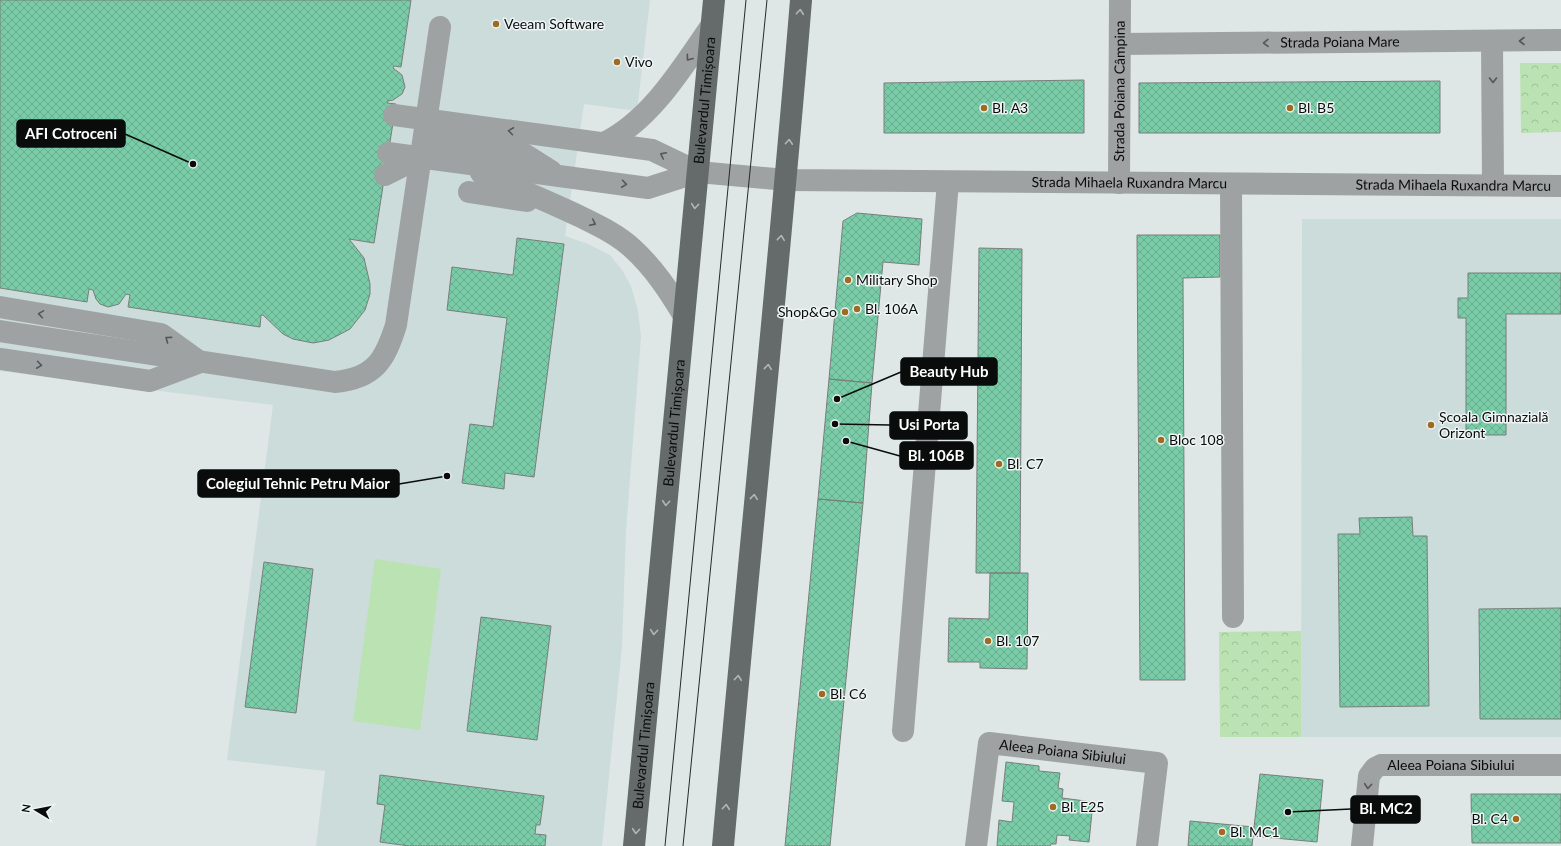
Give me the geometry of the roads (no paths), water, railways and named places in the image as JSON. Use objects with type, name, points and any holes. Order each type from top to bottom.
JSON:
[{"type":"main road","name":"Bulevardul Timișoara","points":[[634,846],[714,0]]},
{"type":"main road","points":[[723,846],[750,535],[786,180],[801,0]]},
{"type":"street","name":"Strada Poiana Câmpina","points":[[1119,183],[1120,0]]},
{"type":"street","points":[[604,144],[621,135],[649,109],[711,26]]},
{"type":"street","points":[[0,331],[335,382],[352,380],[370,372],[382,360],[396,325],[440,27]]},
{"type":"street","name":"Strada Poiana Mare","points":[[1120,44],[1561,40]]},
{"type":"street","points":[[1492,41],[1493,185]]},
{"type":"street","points":[[393,123],[427,120],[652,150],[698,172]]},
{"type":"street","points":[[521,152],[564,138]]},
{"type":"street","points":[[440,140],[521,152],[557,175]]},
{"type":"street","points":[[388,153],[648,188],[698,172]]},
{"type":"street","points":[[385,175],[421,157]]},
{"type":"street","points":[[456,162],[558,206],[604,228],[631,247],[658,276],[684,316]]},
{"type":"street","name":"Strada Mihaela Ruxandra Marcu","points":[[698,172],[786,180],[1561,186]]},
{"type":"street","points":[[903,731],[948,182]]},
{"type":"street","points":[[1231,184],[1233,617]]},
{"type":"street","points":[[469,192],[558,206]]},
{"type":"street","points":[[0,307],[161,334],[200,362]]},
{"type":"street","points":[[0,359],[150,381],[200,362]]},
{"type":"street","name":"Aleea Poiana Sibiului","points":[[976,846],[989,743],[1157,763],[1147,846]]},
{"type":"street","name":"Aleea Poiana Sibiului","points":[[1362,846],[1369,776],[1375,768],[1381,765],[1561,765]]},
{"type":"tram line","points":[[665,846],[746,0]]},
{"type":"tram line","points":[[683,846],[767,0]]},
{"type":"place","name":"Veeam Software","points":[[496,24]]},
{"type":"place","name":"Vivo","points":[[617,62]]},
{"type":"place","name":"Bl. A3","points":[[984,108]]},
{"type":"place","name":"Bl. B5","points":[[1290,108]]},
{"type":"place","name":"AFI Cotroceni","points":[[193,164]]},
{"type":"place","name":"Military Shop","points":[[848,280]]},
{"type":"place","name":"Bl. 106A","points":[[857,309]]},
{"type":"place","name":"Shop&Go","points":[[845,312]]},
{"type":"place","name":"Beauty Hub","points":[[837,399]]},
{"type":"place","name":"Usi Porta","points":[[835,424]]},
{"type":"place","name":"Școala Gimnazială Orizont","points":[[1431,425]]},
{"type":"place","name":"Bloc 108","points":[[1161,440]]},
{"type":"place","name":"Bl. 106B","points":[[846,441]]},
{"type":"place","name":"Bl. C7","points":[[999,464]]},
{"type":"place","name":"Colegiul Tehnic Petru Maior","points":[[447,476]]},
{"type":"place","name":"Bl. 107","points":[[988,641]]},
{"type":"place","name":"Bl. C6","points":[[822,694]]},
{"type":"place","name":"Bl. E25","points":[[1053,807]]},
{"type":"place","name":"Bl. MC2","points":[[1288,812]]},
{"type":"place","name":"Bl. C4","points":[[1516,819]]},
{"type":"place","name":"Bl. MC1","points":[[1222,832]]}]
